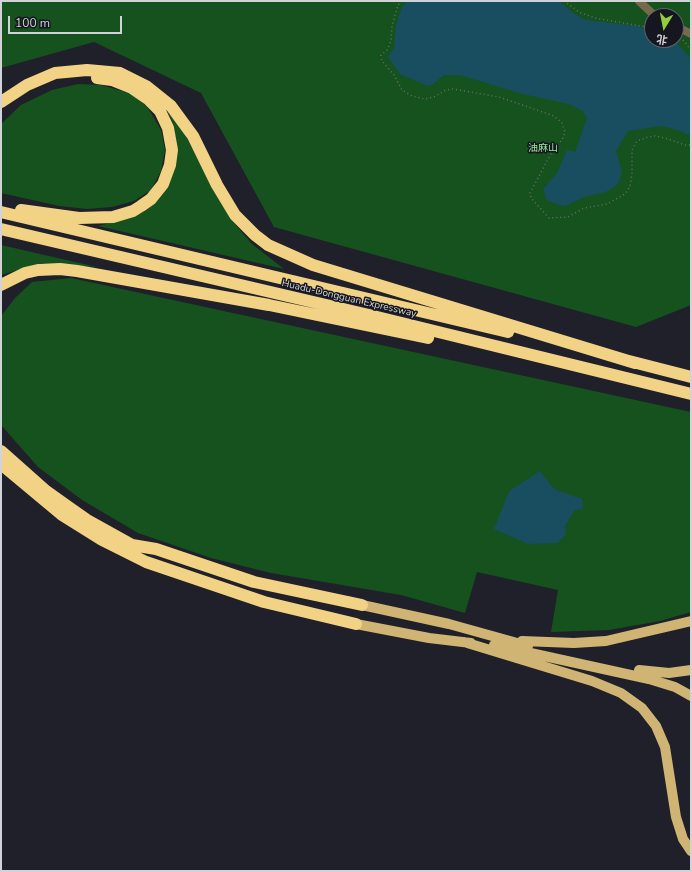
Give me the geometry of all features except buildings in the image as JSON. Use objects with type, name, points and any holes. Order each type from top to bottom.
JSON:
[{"type":"highway","points":[[1,102],[27,85],[55,74],[87,70],[120,74],[146,86],[175,111],[193,136],[217,186],[235,215],[255,235],[268,245],[313,266],[635,363]]},
{"type":"highway","points":[[1,112],[23,96],[44,85],[69,78],[100,78],[127,86],[148,99],[165,120],[171,139],[171,158],[168,174],[163,184],[151,199],[133,211],[113,217],[90,219],[20,213],[1,205]]},
{"type":"highway","name":"Huadu-Dongguan Expressway","points":[[1,212],[20,213],[691,377]]},
{"type":"highway","name":"Huadu-Dongguan Expressway","points":[[1,229],[691,394]]},
{"type":"highway","points":[[1,285],[25,273],[38,270],[60,269],[83,272],[304,312],[633,380]]},
{"type":"highway","points":[[1,446],[21,468]]},
{"type":"highway","points":[[1,451],[46,491],[87,520],[132,545],[156,550],[254,582],[362,605]]},
{"type":"highway","points":[[1,464],[62,515],[102,540],[146,562],[192,579],[264,602],[356,624]]},
{"type":"main road","points":[[362,605],[449,624],[569,656],[641,670],[669,673],[691,670]]},
{"type":"main road","points":[[497,636],[533,642],[591,643],[622,638],[691,621]]},
{"type":"main road","points":[[356,624],[429,638],[502,646],[665,683],[691,696]]},
{"type":"main road","points":[[464,642],[592,681],[621,693],[642,708],[656,726],[665,747],[676,817],[683,839],[691,851]]},
{"type":"street","points":[[639,1],[646,8]]},
{"type":"path","points":[[402,1],[398,5],[394,19],[391,41],[387,50],[381,55],[382,61],[394,75],[402,90],[412,96],[425,99],[434,97],[446,90],[499,97],[554,116],[562,123],[565,132],[562,140],[554,148],[530,193],[531,198],[549,218],[568,217],[584,208],[607,204],[625,194],[630,186],[632,174],[632,150],[638,141],[655,136],[665,138],[685,146],[691,145]]},
{"type":"path","points":[[564,1],[579,12],[596,18],[644,27]]},
{"type":"path","points":[[684,41],[691,50]]},
{"type":"green space","name":"油麻山","points":[[1,1],[691,1],[691,305],[636,327],[274,227],[201,93],[94,42],[1,68]]},
{"type":"green space","points":[[78,84],[101,85],[133,94],[148,108],[161,130],[165,150],[161,171],[151,190],[134,201],[112,207],[87,209],[59,206],[1,193],[1,124],[21,105],[52,90]]},
{"type":"green space","points":[[167,110],[183,131],[229,217],[252,244],[284,269],[98,226],[134,217],[154,204],[177,147],[173,124]]},
{"type":"green space","points":[[1,245],[97,267],[41,263],[1,275]]},
{"type":"green space","points":[[71,278],[691,412],[691,612],[660,621],[609,630],[551,632],[558,590],[477,572],[465,613],[401,595],[271,573],[211,558],[138,533],[82,500],[38,467],[1,425],[1,316],[15,298],[32,282]]},
{"type":"water","points":[[559,1],[573,13],[586,20],[638,26],[644,28],[644,48],[681,48],[691,59],[691,136],[678,130],[661,126],[628,131],[616,151],[622,172],[618,184],[606,192],[584,197],[565,206],[547,200],[543,189],[557,173],[567,150],[575,152],[587,118],[583,111],[568,104],[523,94],[460,75],[444,75],[433,84],[427,86],[400,74],[388,57],[394,48],[396,26],[402,6],[407,2]]},
{"type":"water","points":[[540,471],[554,489],[582,499],[583,508],[574,511],[565,526],[566,534],[558,543],[528,544],[494,529],[509,491]]}]
